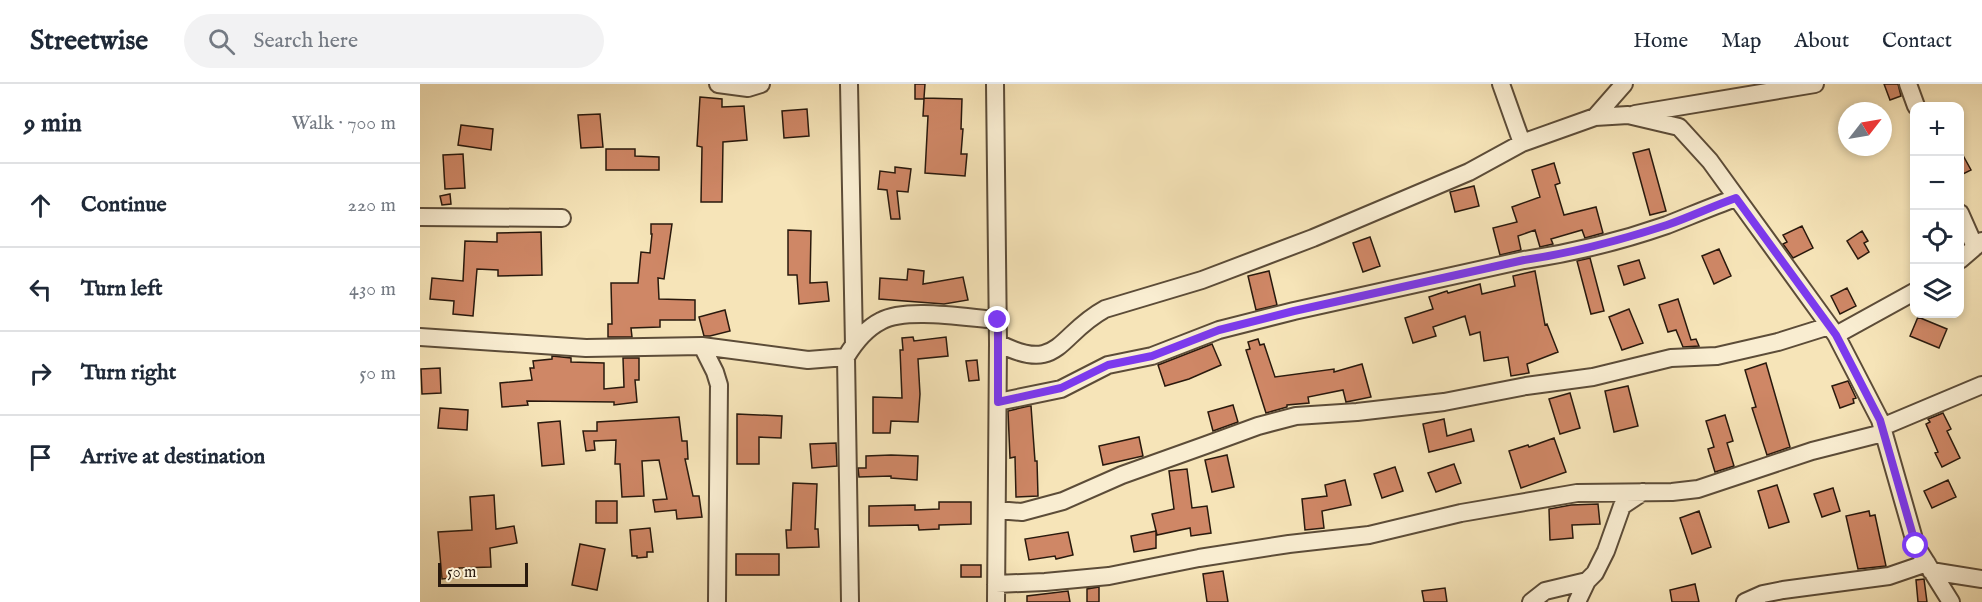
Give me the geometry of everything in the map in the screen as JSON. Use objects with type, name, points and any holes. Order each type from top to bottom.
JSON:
[{"type":"street","points":[[718,84],[748,88],[761,84]]},
{"type":"street","points":[[849,84],[850,602]]},
{"type":"street","points":[[995,84],[998,320],[996,602]]},
{"type":"street","points":[[1500,84],[1522,143]]},
{"type":"street","points":[[1594,117],[1624,84]]},
{"type":"street","points":[[998,343],[1018,353],[1041,356],[1063,344],[1091,316],[1105,309],[1202,280],[1313,238],[1469,172],[1522,143],[1594,117],[1676,108],[1815,84]]},
{"type":"street","points":[[1908,84],[1915,102]]},
{"type":"street","points":[[1676,108],[1679,127],[1710,161],[1832,330],[1880,420],[1916,546],[1951,602]]},
{"type":"street","points":[[1628,115],[1679,127]]},
{"type":"street","points":[[998,402],[1061,388],[1108,365],[1152,356],[1219,330],[1294,311],[1556,255],[1629,237],[1736,198]]},
{"type":"street","points":[[420,217],[561,218]]},
{"type":"street","points":[[1964,221],[1978,244],[1964,256]]},
{"type":"street","points":[[997,510],[1022,512],[1063,501],[1122,475],[1206,444],[1296,416],[1444,402],[1526,386],[1593,377],[1671,358],[1717,356],[1832,330],[1910,294]]},
{"type":"street","points":[[420,337],[586,348],[702,346],[808,360],[850,351],[866,330],[883,319],[911,314],[998,320]]},
{"type":"street","points":[[702,346],[716,372],[718,385],[717,602]]},
{"type":"street","points":[[716,372],[726,349]]},
{"type":"street","points":[[996,584],[1109,576],[1222,554],[1369,535],[1461,513],[1577,493],[1672,492],[1698,489],[1883,430],[1982,385]]},
{"type":"street","points":[[1577,602],[1606,551],[1622,506],[1643,491]]},
{"type":"street","points":[[1745,602],[1763,594],[1783,590],[1889,576],[1929,567],[1982,579]]},
{"type":"street","points":[[1531,602],[1545,591],[1587,581]]},
{"type":"building","points":[[915,84],[925,84],[924,98],[962,99],[961,154],[967,154],[965,176],[925,173],[928,116],[923,116],[924,99],[915,99]]},
{"type":"building","points":[[1884,84],[1898,84],[1901,96],[1890,100]]},
{"type":"building","points":[[700,97],[722,99],[722,107],[744,106],[747,140],[723,142],[722,202],[701,202],[702,147],[697,146]]},
{"type":"building","points":[[807,109],[809,136],[784,138],[782,111]]},
{"type":"building","points":[[600,114],[603,147],[581,148],[578,115]]},
{"type":"building","points":[[461,125],[493,129],[491,150],[458,145]]},
{"type":"building","points":[[606,149],[635,149],[635,156],[659,157],[659,170],[606,170]]},
{"type":"building","points":[[1649,149],[1666,211],[1650,215],[1633,153]]},
{"type":"building","points":[[463,154],[465,188],[445,189],[443,155]]},
{"type":"building","points":[[1964,157],[1971,170],[1964,174]]},
{"type":"building","points":[[1554,163],[1560,183],[1555,185],[1564,215],[1596,207],[1603,233],[1585,238],[1582,230],[1551,239],[1553,244],[1540,247],[1535,230],[1518,236],[1521,250],[1500,255],[1493,228],[1517,222],[1512,207],[1540,197],[1532,170]]},
{"type":"building","points":[[895,167],[911,169],[908,192],[897,191],[900,219],[891,219],[887,190],[878,189],[880,171],[895,173]]},
{"type":"building","points":[[1474,186],[1479,206],[1455,212],[1450,192]]},
{"type":"building","points":[[450,194],[451,204],[442,205],[440,196]]},
{"type":"building","points":[[651,224],[672,224],[664,279],[658,278],[659,299],[695,300],[695,320],[660,320],[660,327],[631,328],[632,337],[608,337],[608,324],[612,324],[611,283],[638,283],[641,252],[650,253]]},
{"type":"building","points":[[1802,226],[1813,248],[1793,258],[1783,244],[1787,242],[1783,235]]},
{"type":"building","points":[[788,230],[811,231],[810,283],[827,282],[829,301],[799,304],[797,275],[788,275]]},
{"type":"building","points":[[1862,231],[1868,241],[1864,243],[1869,252],[1858,259],[1847,241]]},
{"type":"building","points":[[541,232],[542,275],[498,276],[498,270],[477,269],[473,316],[453,314],[454,301],[430,299],[432,278],[463,281],[465,241],[497,242],[497,233]]},
{"type":"building","points":[[1370,237],[1380,266],[1363,272],[1353,243]]},
{"type":"building","points":[[1719,249],[1731,276],[1714,284],[1702,256]]},
{"type":"building","points":[[1590,258],[1604,311],[1591,314],[1577,261]]},
{"type":"building","points":[[1639,260],[1645,278],[1624,285],[1618,266]]},
{"type":"building","points":[[908,269],[924,271],[923,284],[963,277],[968,300],[944,304],[879,299],[880,278],[907,280]]},
{"type":"building","points":[[1269,271],[1277,305],[1256,310],[1248,276]]},
{"type":"building","points":[[1535,271],[1545,325],[1547,324],[1558,352],[1527,364],[1529,373],[1511,376],[1508,357],[1484,361],[1480,332],[1470,335],[1465,316],[1433,327],[1436,336],[1413,343],[1405,318],[1433,309],[1429,297],[1480,284],[1482,294],[1515,286],[1513,276]]},
{"type":"building","points":[[1847,288],[1856,306],[1840,314],[1831,296]]},
{"type":"building","points":[[1678,299],[1691,340],[1696,339],[1699,346],[1683,347],[1676,330],[1668,332],[1659,305]]},
{"type":"building","points":[[1629,309],[1643,343],[1622,350],[1609,317]]},
{"type":"building","points":[[725,310],[730,331],[704,336],[699,317]]},
{"type":"building","points":[[1918,318],[1947,329],[1939,348],[1910,336]]},
{"type":"building","points":[[913,337],[914,341],[946,337],[948,356],[918,359],[920,394],[918,422],[891,421],[890,433],[873,433],[873,397],[902,398],[900,350],[903,350],[902,338]]},
{"type":"building","points":[[1258,339],[1260,345],[1264,344],[1275,377],[1334,369],[1334,372],[1362,364],[1371,397],[1346,402],[1343,390],[1308,397],[1309,403],[1287,405],[1287,407],[1266,413],[1246,350],[1250,349],[1248,342]]},
{"type":"building","points":[[1212,344],[1221,365],[1189,379],[1165,386],[1158,365]]},
{"type":"building","points":[[552,356],[571,358],[571,362],[604,363],[604,389],[624,387],[623,358],[639,358],[639,380],[635,380],[637,402],[614,405],[614,402],[527,401],[528,405],[502,407],[500,383],[532,380],[530,368],[534,368],[533,361],[552,359]]},
{"type":"building","points":[[977,360],[979,380],[969,381],[966,361]]},
{"type":"building","points":[[1766,363],[1790,447],[1767,455],[1752,408],[1756,407],[1745,370]]},
{"type":"building","points":[[440,368],[441,393],[422,394],[421,369]]},
{"type":"building","points":[[1848,381],[1856,398],[1853,399],[1854,403],[1840,408],[1832,386]]},
{"type":"building","points":[[1628,386],[1638,426],[1614,432],[1605,391]]},
{"type":"building","points":[[1570,393],[1580,428],[1560,434],[1549,399]]},
{"type":"building","points":[[1233,405],[1238,422],[1213,431],[1208,412]]},
{"type":"building","points":[[1031,406],[1038,496],[1016,497],[1015,457],[1010,458],[1008,411]]},
{"type":"building","points":[[440,408],[468,410],[467,430],[438,428]]},
{"type":"building","points":[[1943,413],[1951,429],[1947,431],[1960,458],[1942,467],[1926,424],[1930,422],[1928,419]]},
{"type":"building","points":[[737,414],[782,416],[781,438],[759,437],[759,464],[737,464]]},
{"type":"building","points":[[1725,415],[1733,441],[1727,443],[1734,466],[1715,472],[1708,449],[1714,447],[1706,421]]},
{"type":"building","points":[[679,417],[682,441],[687,441],[688,459],[685,459],[693,496],[699,496],[702,517],[677,519],[676,510],[655,512],[653,500],[667,499],[659,460],[642,461],[644,496],[622,497],[620,464],[615,464],[616,440],[594,441],[595,450],[586,451],[583,431],[597,431],[597,422]]},
{"type":"building","points":[[1444,419],[1447,436],[1471,429],[1474,441],[1429,452],[1423,424]]},
{"type":"building","points":[[560,421],[564,464],[542,466],[538,423]]},
{"type":"building","points":[[1139,437],[1143,456],[1103,465],[1099,446]]},
{"type":"building","points":[[1554,438],[1566,472],[1521,488],[1509,451]]},
{"type":"building","points":[[836,443],[837,466],[812,468],[810,444]]},
{"type":"building","points":[[1227,455],[1234,487],[1212,492],[1205,460]]},
{"type":"building","points":[[866,456],[918,456],[917,480],[891,478],[891,476],[859,477],[858,468],[866,468]]},
{"type":"building","points":[[1454,464],[1461,483],[1436,492],[1428,473]]},
{"type":"building","points":[[1395,467],[1403,491],[1382,498],[1374,474]]},
{"type":"building","points":[[1187,469],[1192,508],[1207,506],[1211,533],[1191,536],[1190,528],[1157,535],[1152,514],[1174,509],[1169,471]]},
{"type":"building","points":[[1345,480],[1351,505],[1322,511],[1324,528],[1305,530],[1302,499],[1327,496],[1325,485]]},
{"type":"building","points":[[1948,480],[1956,497],[1932,508],[1924,491]]},
{"type":"building","points":[[793,483],[817,484],[815,529],[818,529],[819,547],[787,548],[786,530],[791,530]]},
{"type":"building","points":[[1777,485],[1789,522],[1769,528],[1758,491]]},
{"type":"building","points":[[1833,488],[1840,511],[1822,517],[1814,494]]},
{"type":"building","points":[[494,495],[496,529],[514,526],[517,543],[490,548],[491,567],[459,568],[460,577],[442,579],[438,532],[472,530],[470,497]]},
{"type":"building","points":[[596,501],[617,501],[617,523],[596,523]]},
{"type":"building","points":[[939,502],[971,502],[971,524],[939,525],[939,529],[919,530],[918,525],[869,526],[869,506],[915,505],[915,510],[939,509]]},
{"type":"building","points":[[1598,504],[1600,524],[1572,525],[1573,538],[1550,540],[1549,509]]},
{"type":"building","points":[[1699,511],[1711,547],[1692,554],[1680,518]]},
{"type":"building","points":[[1869,511],[1870,516],[1875,515],[1886,566],[1858,569],[1846,516]]},
{"type":"building","points":[[650,528],[653,552],[647,552],[647,557],[632,556],[630,530]]},
{"type":"building","points":[[1156,531],[1156,548],[1134,552],[1131,536]]},
{"type":"building","points":[[1068,532],[1073,555],[1056,559],[1055,556],[1029,560],[1025,539]]},
{"type":"building","points":[[580,544],[605,549],[597,590],[572,585]]},
{"type":"building","points":[[736,554],[779,554],[779,575],[736,575]]},
{"type":"building","points":[[961,565],[981,565],[981,577],[961,577]]},
{"type":"building","points":[[1223,571],[1228,602],[1207,602],[1203,574]]},
{"type":"building","points":[[1924,579],[1927,602],[1918,602],[1916,580]]},
{"type":"building","points":[[1695,584],[1699,602],[1672,602],[1670,590]]},
{"type":"building","points":[[1099,587],[1099,602],[1087,602],[1087,589]]},
{"type":"building","points":[[1445,588],[1447,602],[1424,602],[1422,591]]},
{"type":"building","points":[[1068,591],[1070,602],[1027,602],[1027,596]]},
{"type":"route","points":[[998,320],[998,402],[1061,388],[1108,365],[1152,356],[1219,330],[1294,311],[1556,255],[1629,237],[1736,198],[1836,335],[1880,420],[1916,546]]}]
